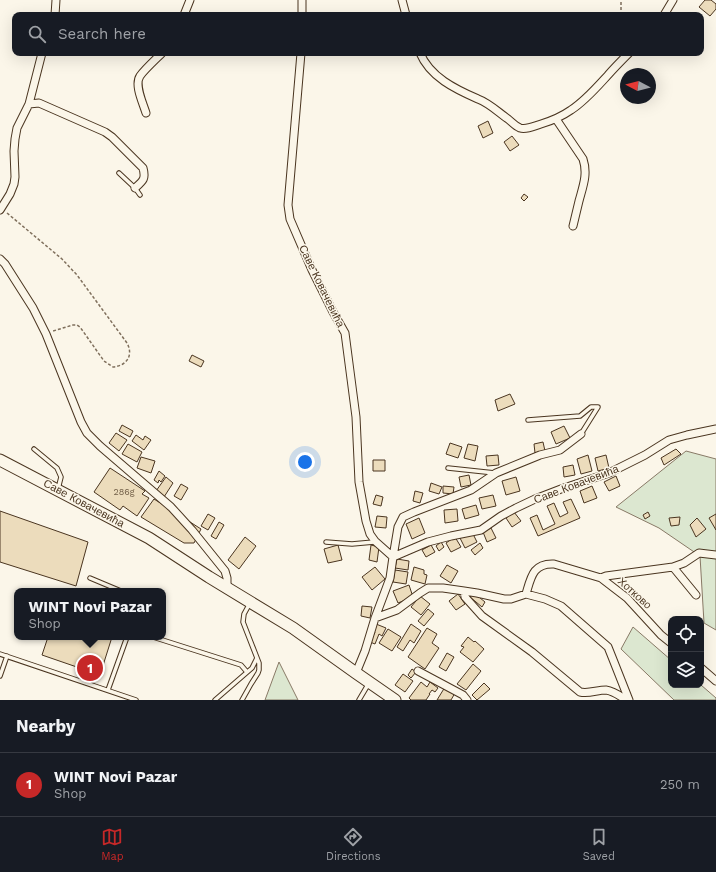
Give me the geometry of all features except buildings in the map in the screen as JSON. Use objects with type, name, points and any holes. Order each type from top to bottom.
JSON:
[{"type":"main road","name":"Саве Ковачевића","points":[[0,460],[149,538],[293,628],[395,700]]},
{"type":"street","points":[[55,12],[56,0]]},
{"type":"street","points":[[185,12],[190,0]]},
{"type":"street","points":[[302,0],[302,12]]},
{"type":"street","points":[[402,0],[405,12]]},
{"type":"street","points":[[666,12],[673,0]]},
{"type":"street","points":[[0,209],[10,194],[14,184],[15,138],[29,104],[41,56]]},
{"type":"street","points":[[146,113],[138,87],[138,82],[140,76],[159,56]]},
{"type":"street","name":"Саве Ковачевића","points":[[300,56],[288,205],[290,219],[312,270],[345,333],[356,417],[359,482],[366,521],[370,534],[375,542],[393,558],[428,542],[482,530],[501,516],[516,508],[561,489],[609,473],[645,455],[669,440],[716,429]]},
{"type":"street","points":[[421,56],[435,75],[461,92],[481,100],[523,129],[556,119],[572,110],[588,96],[626,56]]},
{"type":"street","points":[[29,104],[39,103],[105,132],[112,137],[144,168],[144,178],[135,188]]},
{"type":"street","points":[[556,119],[583,159],[585,166],[585,183],[573,226]]},
{"type":"street","points":[[0,259],[5,264],[33,308],[46,334],[81,422],[87,433],[171,507],[192,530],[225,571],[228,578],[227,587]]},
{"type":"street","points":[[356,673],[390,578],[398,527],[403,518],[414,512],[471,490],[496,473],[540,455],[560,450],[582,434]]},
{"type":"street","name":"Хотково","points":[[601,578],[606,576],[673,567],[684,563],[699,553],[716,555]]},
{"type":"street","points":[[526,594],[531,576],[540,566],[547,564],[554,564],[601,578]]},
{"type":"street","points":[[673,567],[696,596]]},
{"type":"street","name":"Хотково","points":[[601,578],[627,598],[668,641]]},
{"type":"street","points":[[375,618],[397,610],[428,588],[443,588],[464,591],[504,599],[511,599],[526,594],[545,599],[561,606],[608,647],[627,700]]},
{"type":"street","points":[[464,591],[465,597],[482,616],[532,652],[580,692],[584,693],[607,690],[627,700]]},
{"type":"street","points":[[418,671],[463,695],[467,700]]},
{"type":"street","points":[[704,671],[716,681]]},
{"type":"lane","points":[[119,173],[135,188],[140,195]]},
{"type":"lane","points":[[528,420],[580,416],[591,407],[598,408],[582,434]]},
{"type":"lane","points":[[34,450],[57,468],[61,477],[58,490]]},
{"type":"lane","points":[[448,468],[496,473]]},
{"type":"lane","points":[[326,542],[352,544],[375,542]]},
{"type":"lane","points":[[90,578],[114,588]]},
{"type":"lane","points":[[242,700],[259,670],[259,663],[243,622],[244,614],[250,602]]},
{"type":"lane","points":[[108,690],[125,640]]},
{"type":"lane","points":[[162,640],[241,665],[247,672]]},
{"type":"lane","points":[[0,654],[136,700]]},
{"type":"lane","points":[[0,676],[7,656]]},
{"type":"lane","points":[[215,700],[252,668],[257,658]]},
{"type":"lane","points":[[359,700],[369,682]]},
{"type":"lane","points":[[119,700],[121,695]]},
{"type":"path","points":[[620,12],[621,0]]},
{"type":"path","points":[[0,209],[62,259],[77,274],[127,343],[130,348],[130,353],[128,359],[120,365],[113,367],[104,361],[80,327],[77,325],[46,334]]},
{"type":"green space","points":[[686,451],[716,459],[716,630],[704,623],[700,556],[659,528],[616,507]]},
{"type":"green space","points":[[633,627],[668,657],[668,688],[704,688],[716,698],[716,700],[674,700],[621,649]]},
{"type":"green space","points":[[279,662],[298,700],[265,700]]},
{"type":"place","name":"WINT Novi Pazar","points":[[90,668]]}]
